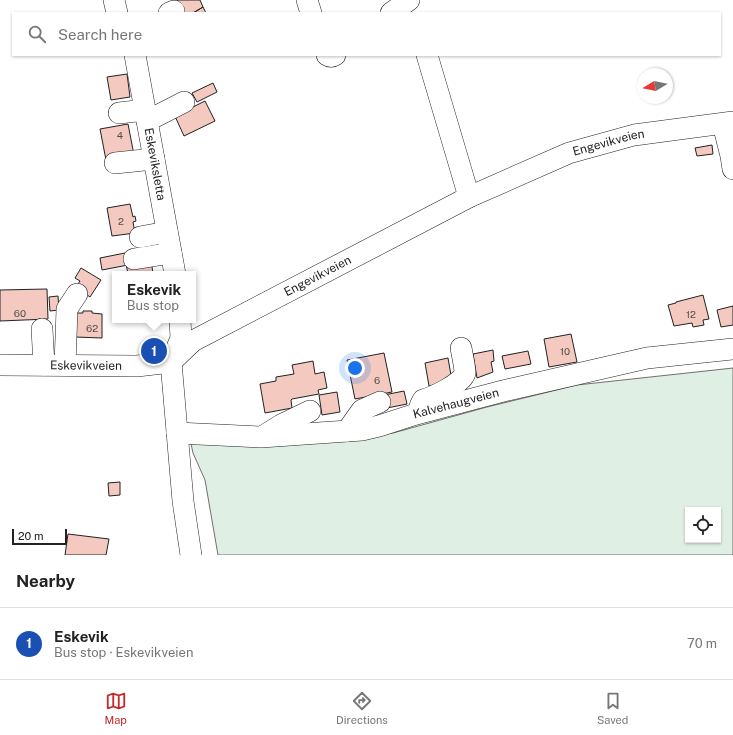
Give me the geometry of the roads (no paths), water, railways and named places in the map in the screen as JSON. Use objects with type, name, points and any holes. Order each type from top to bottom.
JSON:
[{"type":"street","points":[[114,0],[117,12]]},
{"type":"street","points":[[307,0],[311,12]]},
{"type":"street","points":[[392,12],[409,0],[413,12]]},
{"type":"street","name":"Eskeviksletta","points":[[135,56],[174,271]]},
{"type":"street","points":[[427,56],[469,197]]},
{"type":"street","points":[[119,113],[146,115],[184,102]]},
{"type":"street","points":[[728,123],[733,169]]},
{"type":"street","name":"Engevikveien","points":[[171,362],[193,341],[469,197],[569,153],[634,135],[728,123]]},
{"type":"street","points":[[115,163],[154,159]]},
{"type":"street","points":[[140,237],[167,232]]},
{"type":"street","points":[[134,259],[171,253]]},
{"type":"street","points":[[65,365],[67,309],[77,294]]},
{"type":"street","points":[[180,323],[181,338],[171,362],[183,502],[191,555]]},
{"type":"street","points":[[42,329],[44,365]]},
{"type":"street","points":[[416,414],[423,400],[440,394],[461,379],[465,373],[461,348]]},
{"type":"street","name":"Kalvehaugveien","points":[[177,433],[262,437],[362,430],[416,414],[503,392],[647,358],[733,348]]},
{"type":"street","name":"Eskevikveien","points":[[0,365],[137,366],[171,362]]},
{"type":"street","points":[[503,392],[502,378],[540,368]]},
{"type":"street","points":[[347,431],[362,410],[380,402]]},
{"type":"street","points":[[262,437],[281,424],[310,411]]},
{"type":"place","name":"Eskevik","points":[[154,351]]}]
